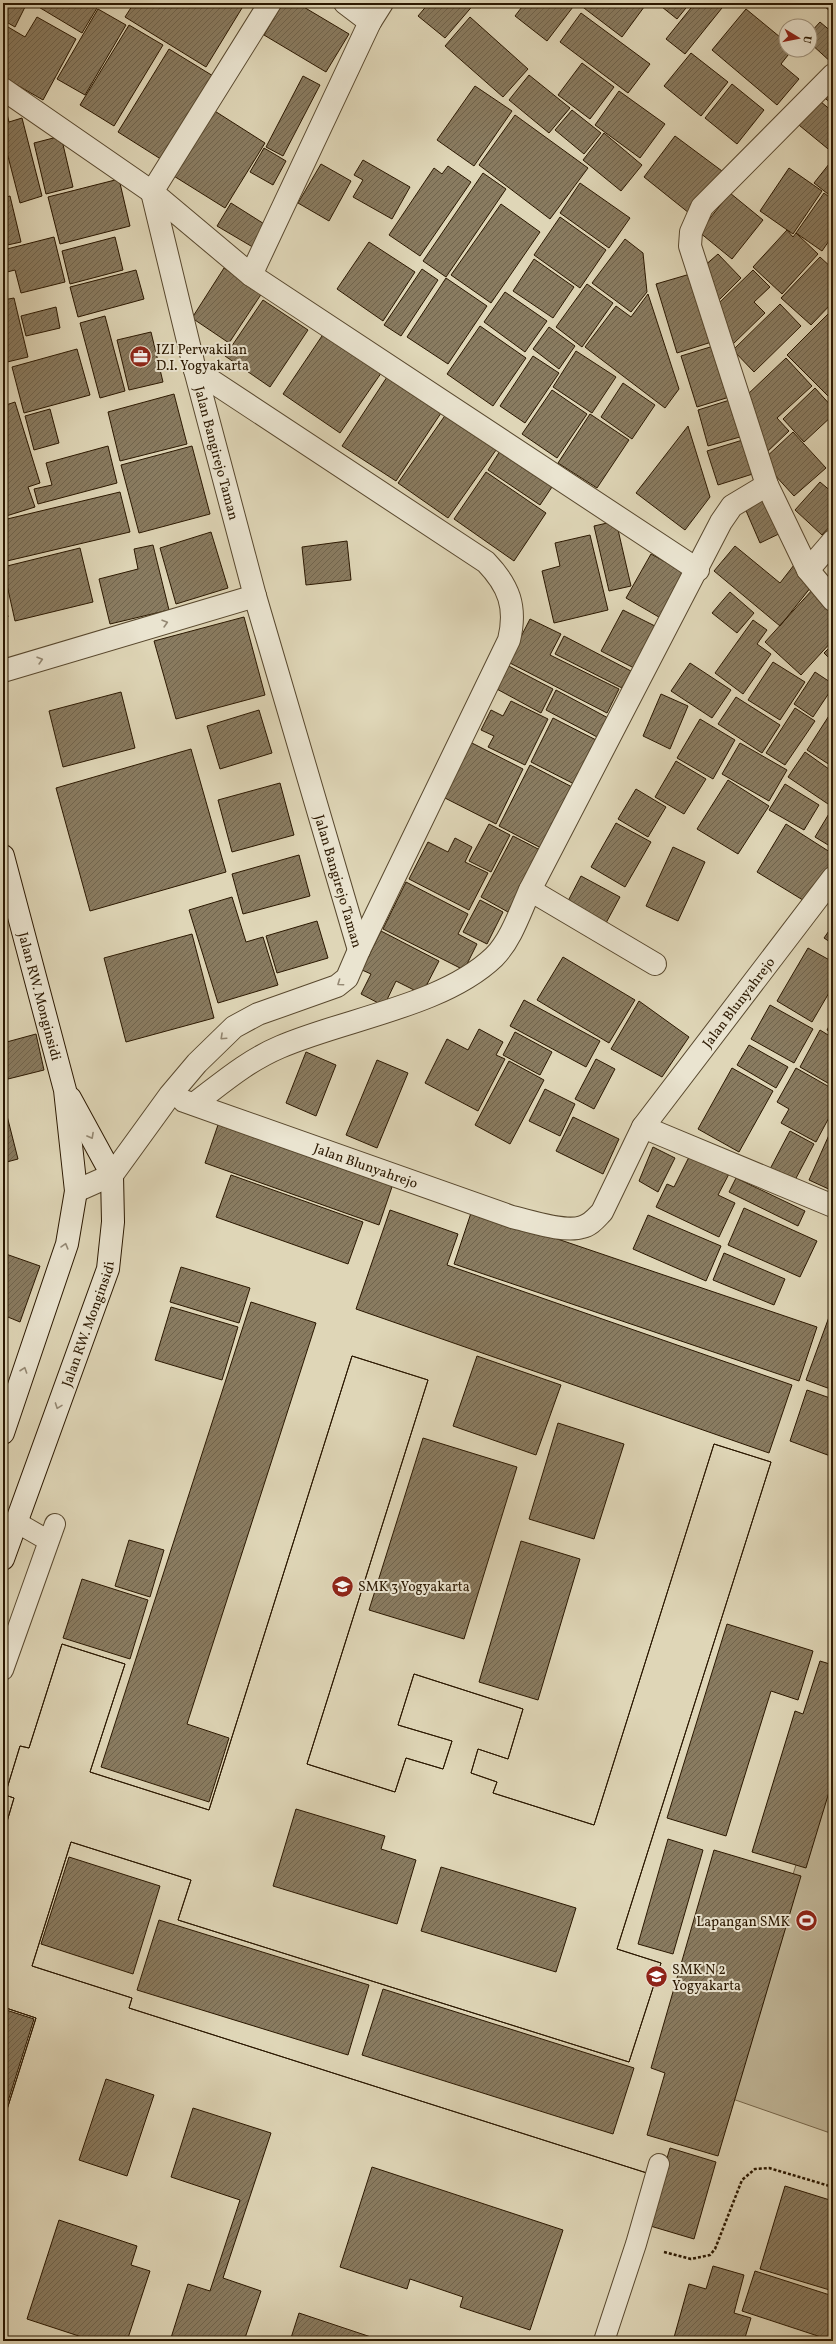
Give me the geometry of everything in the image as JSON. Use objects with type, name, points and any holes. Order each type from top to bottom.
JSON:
[{"type":"street","points":[[152,192],[270,3]]},
{"type":"street","points":[[345,3],[370,22]]},
{"type":"street","points":[[250,275],[370,22],[382,3]]},
{"type":"street","points":[[833,75],[702,207],[691,232],[690,246],[693,261],[767,485],[808,570],[833,600]]},
{"type":"street","points":[[3,89],[152,192],[250,275],[698,570]]},
{"type":"street","name":"Jalan Bangirejo Taman","points":[[152,192],[195,370],[255,596],[358,950],[351,971],[343,982],[337,986],[258,1014],[234,1027],[197,1063],[170,1096]]},
{"type":"street","points":[[195,370],[486,562],[498,575],[506,589],[512,606],[513,622],[509,640],[358,950]]},
{"type":"street","points":[[194,1104],[236,1071],[280,1047],[438,992],[479,970],[495,956],[507,939],[530,890],[722,522],[732,506],[767,485]]},
{"type":"street","points":[[808,570],[833,541]]},
{"type":"street","points":[[3,671],[255,596]]},
{"type":"street","name":"Jalan RW. Monginsidi","points":[[3,856],[65,1090],[76,1191],[66,1244],[3,1433]]},
{"type":"street","name":"Jalan Blunyahrejo","points":[[170,1096],[470,1204],[512,1217],[568,1228],[582,1228],[592,1223],[602,1212],[643,1127],[833,878]]},
{"type":"street","points":[[530,890],[655,964]]},
{"type":"street","name":"Jalan RW. Monginsidi","points":[[3,1559],[108,1269],[113,1222],[112,1175],[65,1090]]},
{"type":"street","points":[[76,1191],[112,1175],[170,1096]]},
{"type":"street","points":[[643,1127],[833,1206]]},
{"type":"lane","points":[[3,1670],[52,1532],[16,1522]]},
{"type":"lane","points":[[604,2341],[636,2244],[659,2164]]},
{"type":"path","points":[[636,2244],[691,2259],[710,2255],[715,2249],[742,2180],[755,2169],[769,2168],[833,2187]]},
{"type":"shaded area","name":"Lapangan SMK","points":[[833,1746],[833,2134],[724,2096]]},
{"type":"building","points":[[3,3],[27,3],[15,27],[3,20]]},
{"type":"building","points":[[32,3],[100,3],[82,33]]},
{"type":"building","points":[[134,3],[234,3],[242,8],[206,67],[125,17]]},
{"type":"building","points":[[283,3],[297,3],[349,34],[326,72],[264,35]]},
{"type":"building","points":[[429,3],[475,3],[445,38],[418,16]]},
{"type":"building","points":[[525,3],[576,3],[547,41],[515,16]]},
{"type":"building","points":[[581,3],[647,3],[622,37],[580,5]]},
{"type":"building","points":[[657,3],[690,3],[677,19]]},
{"type":"building","points":[[695,3],[726,3],[685,54],[666,39]]},
{"type":"building","points":[[821,3],[833,3],[833,14]]},
{"type":"building","points":[[98,9],[126,25],[85,95],[57,79]]},
{"type":"building","points":[[746,9],[778,35],[778,58],[786,58],[781,64],[799,79],[777,105],[712,50]]},
{"type":"building","points":[[581,13],[650,64],[628,93],[560,42]]},
{"type":"building","points":[[37,17],[76,39],[43,100],[3,77],[3,24],[25,37]]},
{"type":"building","points":[[470,17],[528,69],[503,97],[445,46]]},
{"type":"building","points":[[820,22],[833,33],[833,64],[818,50],[818,24]]},
{"type":"building","points":[[129,25],[163,45],[114,126],[80,105]]},
{"type":"building","points":[[169,49],[218,79],[167,163],[118,132]]},
{"type":"building","points":[[691,53],[728,82],[701,116],[664,86]]},
{"type":"building","points":[[582,63],[614,87],[590,119],[558,95]]},
{"type":"building","points":[[529,75],[570,108],[549,133],[509,100]]},
{"type":"building","points":[[303,76],[320,85],[283,156],[266,147]]},
{"type":"building","points":[[833,78],[833,105],[819,93]]},
{"type":"building","points":[[732,84],[764,110],[737,144],[705,118]]},
{"type":"building","points":[[475,86],[512,111],[474,166],[437,140]]},
{"type":"building","points":[[619,91],[665,124],[640,158],[595,125]]},
{"type":"building","points":[[814,96],[833,112],[833,153],[794,121]]},
{"type":"building","points":[[210,108],[265,143],[225,208],[169,173]]},
{"type":"building","points":[[6,110],[9,122],[22,118],[42,196],[20,203],[3,137],[3,111]]},
{"type":"building","points":[[572,110],[601,133],[584,154],[555,130]]},
{"type":"building","points":[[515,115],[588,168],[550,219],[479,165]]},
{"type":"building","points":[[604,133],[642,165],[621,191],[583,160]]},
{"type":"building","points":[[61,136],[73,187],[46,194],[34,143]]},
{"type":"building","points":[[675,136],[722,171],[689,213],[644,177]]},
{"type":"building","points":[[264,148],[286,161],[273,185],[250,172]]},
{"type":"building","points":[[833,159],[833,198],[814,183]]},
{"type":"building","points":[[363,160],[410,187],[392,219],[353,197],[363,180],[354,175]]},
{"type":"building","points":[[321,164],[351,181],[329,221],[298,203]]},
{"type":"building","points":[[448,166],[471,182],[420,256],[389,235],[434,168],[442,174]]},
{"type":"building","points":[[789,168],[822,191],[793,234],[760,211]]},
{"type":"building","points":[[483,173],[506,189],[446,277],[423,261]]},
{"type":"building","points":[[119,179],[130,226],[60,244],[48,197]]},
{"type":"building","points":[[580,183],[630,218],[609,248],[560,213]]},
{"type":"building","points":[[730,193],[763,220],[732,259],[699,232]]},
{"type":"building","points":[[824,193],[833,200],[833,235],[822,251],[796,233]]},
{"type":"building","points":[[10,196],[21,242],[3,246],[3,198]]},
{"type":"building","points":[[231,203],[269,227],[256,249],[217,226]]},
{"type":"building","points":[[501,204],[540,232],[491,303],[451,275]]},
{"type":"building","points":[[560,217],[606,250],[580,288],[534,255]]},
{"type":"building","points":[[787,230],[793,237],[796,233],[818,254],[782,294],[753,267]]},
{"type":"building","points":[[54,237],[65,282],[21,293],[15,270],[3,273],[3,250]]},
{"type":"building","points":[[115,237],[123,270],[70,284],[62,251]]},
{"type":"building","points":[[625,239],[643,253],[647,292],[631,312],[592,283]]},
{"type":"building","points":[[369,242],[415,272],[383,321],[337,289]]},
{"type":"building","points":[[718,254],[741,278],[716,303],[703,267]]},
{"type":"building","points":[[820,257],[833,269],[833,302],[811,325],[781,298]]},
{"type":"building","points":[[534,259],[574,287],[553,318],[513,291]]},
{"type":"building","points":[[224,268],[262,293],[229,343],[192,318]]},
{"type":"building","points":[[422,269],[438,280],[401,336],[384,325]]},
{"type":"building","points":[[136,270],[144,299],[78,317],[70,287]]},
{"type":"building","points":[[753,270],[770,287],[754,302],[765,313],[732,345],[718,304]]},
{"type":"building","points":[[697,272],[718,340],[677,353],[656,284]]},
{"type":"building","points":[[446,278],[487,306],[448,364],[407,337]]},
{"type":"building","points":[[587,284],[613,303],[582,347],[556,327]]},
{"type":"building","points":[[505,292],[547,321],[525,352],[484,322]]},
{"type":"building","points":[[648,294],[679,389],[665,408],[585,347],[616,306],[631,317]]},
{"type":"building","points":[[14,298],[28,357],[3,363],[3,300]]},
{"type":"building","points":[[263,300],[308,330],[270,387],[225,356]]},
{"type":"building","points":[[780,304],[801,326],[754,372],[733,350]]},
{"type":"building","points":[[56,307],[60,328],[26,336],[21,316]]},
{"type":"building","points":[[833,309],[833,401],[787,355]]},
{"type":"building","points":[[105,316],[125,391],[100,398],[80,323]]},
{"type":"building","points":[[480,326],[526,358],[493,406],[447,374]]},
{"type":"building","points":[[328,327],[386,366],[340,433],[283,394]]},
{"type":"building","points":[[549,327],[575,346],[559,369],[533,349]]},
{"type":"building","points":[[151,332],[163,382],[129,390],[117,340]]},
{"type":"building","points":[[720,344],[736,395],[697,407],[681,356]]},
{"type":"building","points":[[77,349],[90,395],[24,413],[12,367]]},
{"type":"building","points":[[576,351],[616,377],[592,413],[553,387]]},
{"type":"building","points":[[533,356],[559,373],[525,423],[500,406]]},
{"type":"building","points":[[786,358],[812,386],[777,418],[789,431],[765,454],[747,395]]},
{"type":"building","points":[[389,374],[443,410],[396,481],[342,446]]},
{"type":"building","points":[[623,383],[655,405],[632,439],[601,417]]},
{"type":"building","points":[[815,388],[833,408],[833,415],[804,442],[783,419]]},
{"type":"building","points":[[552,390],[587,414],[557,458],[522,434]]},
{"type":"building","points":[[174,394],[187,444],[120,461],[108,412]]},
{"type":"building","points":[[736,398],[747,435],[708,446],[698,410]]},
{"type":"building","points":[[15,402],[40,483],[28,487],[35,507],[3,517],[3,406]]},
{"type":"building","points":[[451,407],[501,443],[448,518],[398,483]]},
{"type":"building","points":[[50,409],[59,443],[34,450],[25,416]]},
{"type":"building","points":[[590,414],[629,440],[597,488],[558,463]]},
{"type":"building","points":[[688,426],[710,497],[685,530],[636,493]]},
{"type":"building","points":[[793,432],[826,468],[794,496],[762,461]]},
{"type":"building","points":[[749,438],[759,472],[718,485],[707,451]]},
{"type":"building","points":[[505,443],[558,478],[540,505],[488,470]]},
{"type":"building","points":[[108,446],[117,483],[38,504],[34,489],[52,485],[46,463]]},
{"type":"building","points":[[192,446],[210,514],[139,533],[121,465]]},
{"type":"building","points":[[486,472],[546,513],[514,561],[454,519]]},
{"type":"building","points":[[820,482],[833,493],[833,523],[822,535],[795,510]]},
{"type":"building","points":[[120,492],[130,532],[7,561],[3,543],[3,520]]},
{"type":"building","points":[[769,495],[785,531],[760,543],[744,506]]},
{"type":"building","points":[[616,521],[631,586],[609,591],[594,526]]},
{"type":"building","points":[[211,532],[228,588],[176,604],[160,548]]},
{"type":"building","points":[[590,535],[608,610],[554,623],[542,571],[560,566],[555,543]]},
{"type":"building","points":[[347,541],[351,580],[306,585],[302,547]]},
{"type":"building","points":[[153,545],[169,610],[110,624],[99,579],[138,569],[134,549]]},
{"type":"building","points":[[735,546],[780,583],[794,565],[815,582],[780,626],[714,571]]},
{"type":"building","points":[[80,548],[93,602],[15,621],[3,567]]},
{"type":"building","points":[[651,554],[689,575],[664,620],[626,598]]},
{"type":"building","points":[[813,589],[833,608],[833,640],[801,675],[765,642]]},
{"type":"building","points":[[730,592],[754,613],[737,633],[712,613]]},
{"type":"building","points":[[3,593],[8,617],[3,618]]},
{"type":"building","points":[[623,610],[655,626],[634,668],[601,651]]},
{"type":"building","points":[[244,617],[265,695],[176,719],[154,641]]},
{"type":"building","points":[[530,619],[561,634],[550,655],[619,689],[607,713],[508,662]]},
{"type":"building","points":[[753,620],[767,630],[757,644],[771,654],[743,694],[715,673]]},
{"type":"building","points":[[564,636],[631,671],[622,688],[555,654]]},
{"type":"building","points":[[833,644],[833,662],[824,653]]},
{"type":"building","points":[[773,662],[805,682],[780,720],[748,700]]},
{"type":"building","points":[[690,663],[731,690],[712,718],[671,691]]},
{"type":"building","points":[[507,665],[553,689],[541,713],[495,688]]},
{"type":"building","points":[[815,672],[833,684],[833,687],[813,717],[794,704]]},
{"type":"building","points":[[556,690],[610,719],[599,738],[546,710]]},
{"type":"building","points":[[121,692],[135,748],[63,767],[49,711]]},
{"type":"building","points":[[661,694],[688,706],[670,749],[643,736]]},
{"type":"building","points":[[736,697],[780,725],[762,753],[718,724]]},
{"type":"building","points":[[511,701],[548,719],[525,765],[488,747],[494,736],[481,730],[491,710],[503,716]]},
{"type":"building","points":[[795,708],[815,721],[785,765],[766,753]]},
{"type":"building","points":[[259,710],[272,753],[220,769],[207,726]]},
{"type":"building","points":[[833,711],[833,767],[807,750]]},
{"type":"building","points":[[553,718],[600,742],[578,786],[531,762]]},
{"type":"building","points":[[700,719],[735,740],[713,779],[677,758]]},
{"type":"building","points":[[470,742],[523,769],[496,824],[443,797]]},
{"type":"building","points":[[740,743],[787,770],[769,801],[722,774]]},
{"type":"building","points":[[191,749],[226,872],[90,911],[56,788]]},
{"type":"building","points":[[805,752],[833,772],[833,803],[831,806],[788,777]]},
{"type":"building","points":[[676,761],[706,779],[684,814],[655,797]]},
{"type":"building","points":[[530,765],[574,788],[543,849],[499,826]]},
{"type":"building","points":[[728,780],[769,806],[738,854],[697,829]]},
{"type":"building","points":[[280,783],[294,835],[232,852],[218,800]]},
{"type":"building","points":[[785,784],[819,805],[804,830],[769,810]]},
{"type":"building","points":[[636,789],[666,807],[648,837],[618,819]]},
{"type":"building","points":[[833,807],[833,848],[815,837]]},
{"type":"building","points":[[616,823],[651,842],[625,887],[591,867]]},
{"type":"building","points":[[489,824],[510,835],[491,872],[469,861]]},
{"type":"building","points":[[786,824],[833,854],[833,870],[811,905],[757,872]]},
{"type":"building","points":[[513,836],[540,850],[508,912],[481,897]]},
{"type":"building","points":[[455,838],[472,847],[465,862],[488,873],[469,910],[409,879],[428,842],[448,852]]},
{"type":"building","points":[[673,847],[705,862],[678,921],[646,906]]},
{"type":"building","points":[[299,855],[310,896],[243,914],[232,874]]},
{"type":"building","points":[[581,876],[620,897],[606,923],[568,901]]},
{"type":"building","points":[[406,882],[468,914],[458,934],[477,944],[464,970],[383,929]]},
{"type":"building","points":[[232,897],[246,942],[263,937],[278,985],[218,1003],[189,910]]},
{"type":"building","points":[[480,900],[503,912],[487,944],[463,932]]},
{"type":"building","points":[[317,921],[328,958],[277,973],[266,936]]},
{"type":"building","points":[[833,925],[833,944],[824,938]]},
{"type":"building","points":[[381,931],[439,961],[422,994],[396,981],[384,1006],[361,994],[371,974],[362,970]]},
{"type":"building","points":[[192,934],[214,1018],[126,1042],[104,958]]},
{"type":"building","points":[[808,948],[833,962],[833,986],[812,1022],[777,1001]]},
{"type":"building","points":[[563,957],[635,1000],[609,1043],[537,1000]]},
{"type":"building","points":[[524,1000],[600,1041],[586,1067],[510,1026]]},
{"type":"building","points":[[639,1001],[689,1037],[662,1077],[611,1049]]},
{"type":"building","points":[[770,1005],[813,1029],[794,1063],[751,1039]]},
{"type":"building","points":[[833,1019],[833,1034],[827,1030]]},
{"type":"building","points":[[479,1029],[503,1042],[496,1055],[505,1059],[478,1111],[425,1083],[447,1039],[468,1050]]},
{"type":"building","points":[[820,1030],[833,1038],[833,1086],[800,1067]]},
{"type":"building","points":[[515,1032],[552,1052],[540,1075],[503,1055]]},
{"type":"building","points":[[36,1034],[44,1070],[8,1079],[3,1057],[3,1043]]},
{"type":"building","points":[[749,1045],[788,1067],[776,1088],[737,1065]]},
{"type":"building","points":[[306,1052],[336,1065],[316,1116],[286,1103]]},
{"type":"building","points":[[596,1059],[615,1069],[594,1109],[575,1099]]},
{"type":"building","points":[[377,1060],[408,1073],[377,1148],[346,1135]]},
{"type":"building","points":[[509,1061],[544,1080],[510,1144],[475,1125]]},
{"type":"building","points":[[732,1068],[773,1091],[739,1152],[698,1129]]},
{"type":"building","points":[[796,1068],[833,1089],[833,1110],[816,1142],[781,1123],[789,1109],[777,1102]]},
{"type":"building","points":[[545,1089],[575,1104],[560,1136],[529,1121]]},
{"type":"building","points":[[4,1104],[18,1159],[3,1163],[3,1105]]},
{"type":"building","points":[[573,1117],[619,1139],[603,1174],[556,1151]]},
{"type":"building","points":[[220,1119],[394,1181],[379,1225],[205,1163]]},
{"type":"building","points":[[833,1126],[833,1191],[809,1180]]},
{"type":"building","points":[[790,1131],[814,1144],[794,1182],[770,1169]]},
{"type":"building","points":[[653,1147],[675,1158],[658,1192],[639,1181]]},
{"type":"building","points":[[691,1153],[730,1172],[718,1195],[735,1203],[719,1237],[656,1207],[667,1184],[674,1187]]},
{"type":"building","points":[[231,1175],[363,1222],[348,1264],[216,1217]]},
{"type":"building","points":[[736,1178],[805,1211],[798,1226],[729,1192]]},
{"type":"building","points":[[744,1208],[817,1241],[800,1277],[728,1245]]},
{"type":"building","points":[[390,1210],[458,1234],[447,1265],[792,1385],[769,1453],[356,1309]]},
{"type":"building","points":[[472,1210],[817,1327],[799,1381],[454,1264]]},
{"type":"building","points":[[648,1215],[721,1246],[706,1281],[633,1249]]},
{"type":"building","points":[[3,1253],[40,1266],[20,1322],[3,1315]]},
{"type":"building","points":[[724,1253],[785,1279],[774,1305],[713,1280]]},
{"type":"building","points":[[181,1267],[250,1288],[239,1323],[170,1302]]},
{"type":"building","points":[[251,1302],[316,1323],[187,1724],[229,1738],[209,1802],[101,1767]]},
{"type":"building","points":[[171,1307],[238,1327],[222,1380],[155,1360]]},
{"type":"building","points":[[829,1317],[833,1319],[833,1390],[806,1380]]},
{"type":"building","name":"SMK 3 Yogyakarta","points":[[352,1356],[428,1380],[307,1764],[395,1792],[406,1758],[443,1769],[452,1741],[398,1725],[414,1674],[523,1709],[508,1759],[478,1749],[471,1773],[497,1782],[493,1793],[594,1825],[714,1444],[771,1462],[617,1949],[661,1963],[629,2062],[178,1920],[191,1880],[71,1842],[32,1966],[132,1998],[129,2008],[650,2174],[598,2341],[383,2341],[299,2313],[290,2341],[244,2341],[261,2291],[223,2278],[271,2133],[193,2108],[171,2177],[240,2200],[210,2291],[188,2284],[170,2341],[127,2341],[150,2271],[131,2265],[137,2246],[59,2220],[27,2319],[94,2341],[3,2341],[3,2122],[36,2018],[3,2007],[3,1835],[14,1798],[5,1795],[20,1746],[29,1748],[62,1644],[125,1664],[90,1772],[209,1810]],"holes":[[[296,1809],[385,1836],[381,1849],[416,1860],[397,1924],[273,1886]],[[441,1867],[576,1908],[556,1972],[421,1931]],[[106,2079],[154,2095],[127,2176],[79,2160]],[[372,2167],[563,2230],[530,2330],[460,2307],[463,2297],[410,2279],[407,2289],[340,2267]]]},
{"type":"building","name":"SMK 3 Yogyakarta","points":[[352,1356],[428,1380],[307,1764],[395,1792],[406,1758],[443,1769],[452,1741],[398,1725],[414,1674],[523,1709],[508,1759],[478,1749],[471,1773],[497,1782],[493,1793],[594,1825],[714,1444],[771,1462],[617,1949],[661,1963],[629,2062],[178,1920],[191,1880],[71,1842],[32,1966],[132,1998],[129,2008],[650,2174],[598,2341],[3,2341],[3,2122],[36,2018],[3,2007],[3,1835],[14,1798],[5,1795],[20,1746],[29,1748],[62,1644],[125,1664],[90,1772],[209,1810]]},
{"type":"building","points":[[477,1356],[561,1385],[536,1455],[453,1426]]},
{"type":"building","points":[[807,1390],[833,1399],[833,1457],[790,1441]]},
{"type":"building","points":[[558,1423],[624,1444],[594,1539],[529,1519]]},
{"type":"building","points":[[423,1438],[517,1467],[464,1639],[369,1610]]},
{"type":"building","points":[[129,1540],[164,1550],[150,1597],[115,1586]]},
{"type":"building","points":[[521,1541],[580,1559],[538,1700],[479,1682]]},
{"type":"building","points":[[82,1579],[148,1600],[130,1659],[63,1638]]},
{"type":"building","points":[[727,1624],[813,1651],[798,1700],[771,1691],[726,1836],[667,1818]]},
{"type":"building","points":[[820,1661],[833,1665],[833,1779],[806,1868],[752,1852],[795,1711],[803,1714]]},
{"type":"building","points":[[668,1839],[703,1850],[673,1954],[638,1944]]},
{"type":"building","points":[[714,1850],[801,1876],[718,2156],[647,2135],[665,2073],[651,2068]]},
{"type":"building","points":[[69,1857],[160,1886],[133,1974],[41,1944]]},
{"type":"building","points":[[159,1920],[369,1985],[348,2055],[137,1990]]},
{"type":"building","points":[[383,1989],[634,2068],[613,2134],[362,2055]]},
{"type":"building","points":[[3,2009],[34,2019],[3,2117]]},
{"type":"building","points":[[670,2148],[716,2162],[694,2239],[647,2225]]},
{"type":"building","points":[[785,2186],[833,2201],[833,2291],[760,2269]]},
{"type":"building","points":[[713,2266],[744,2275],[734,2313],[751,2318],[744,2341],[673,2341],[689,2284],[706,2289]]},
{"type":"building","points":[[755,2271],[833,2296],[833,2341],[742,2311]]},
{"type":"place","name":"IZI Perwakilan D.I. Yogyakarta","points":[[140,357]]},
{"type":"place","name":"SMK 3 Yogyakarta","points":[[343,1586]]},
{"type":"place","name":"Lapangan SMK","points":[[806,1921]]},
{"type":"place","name":"SMK N 2 Yogyakarta","points":[[657,1977]]}]
